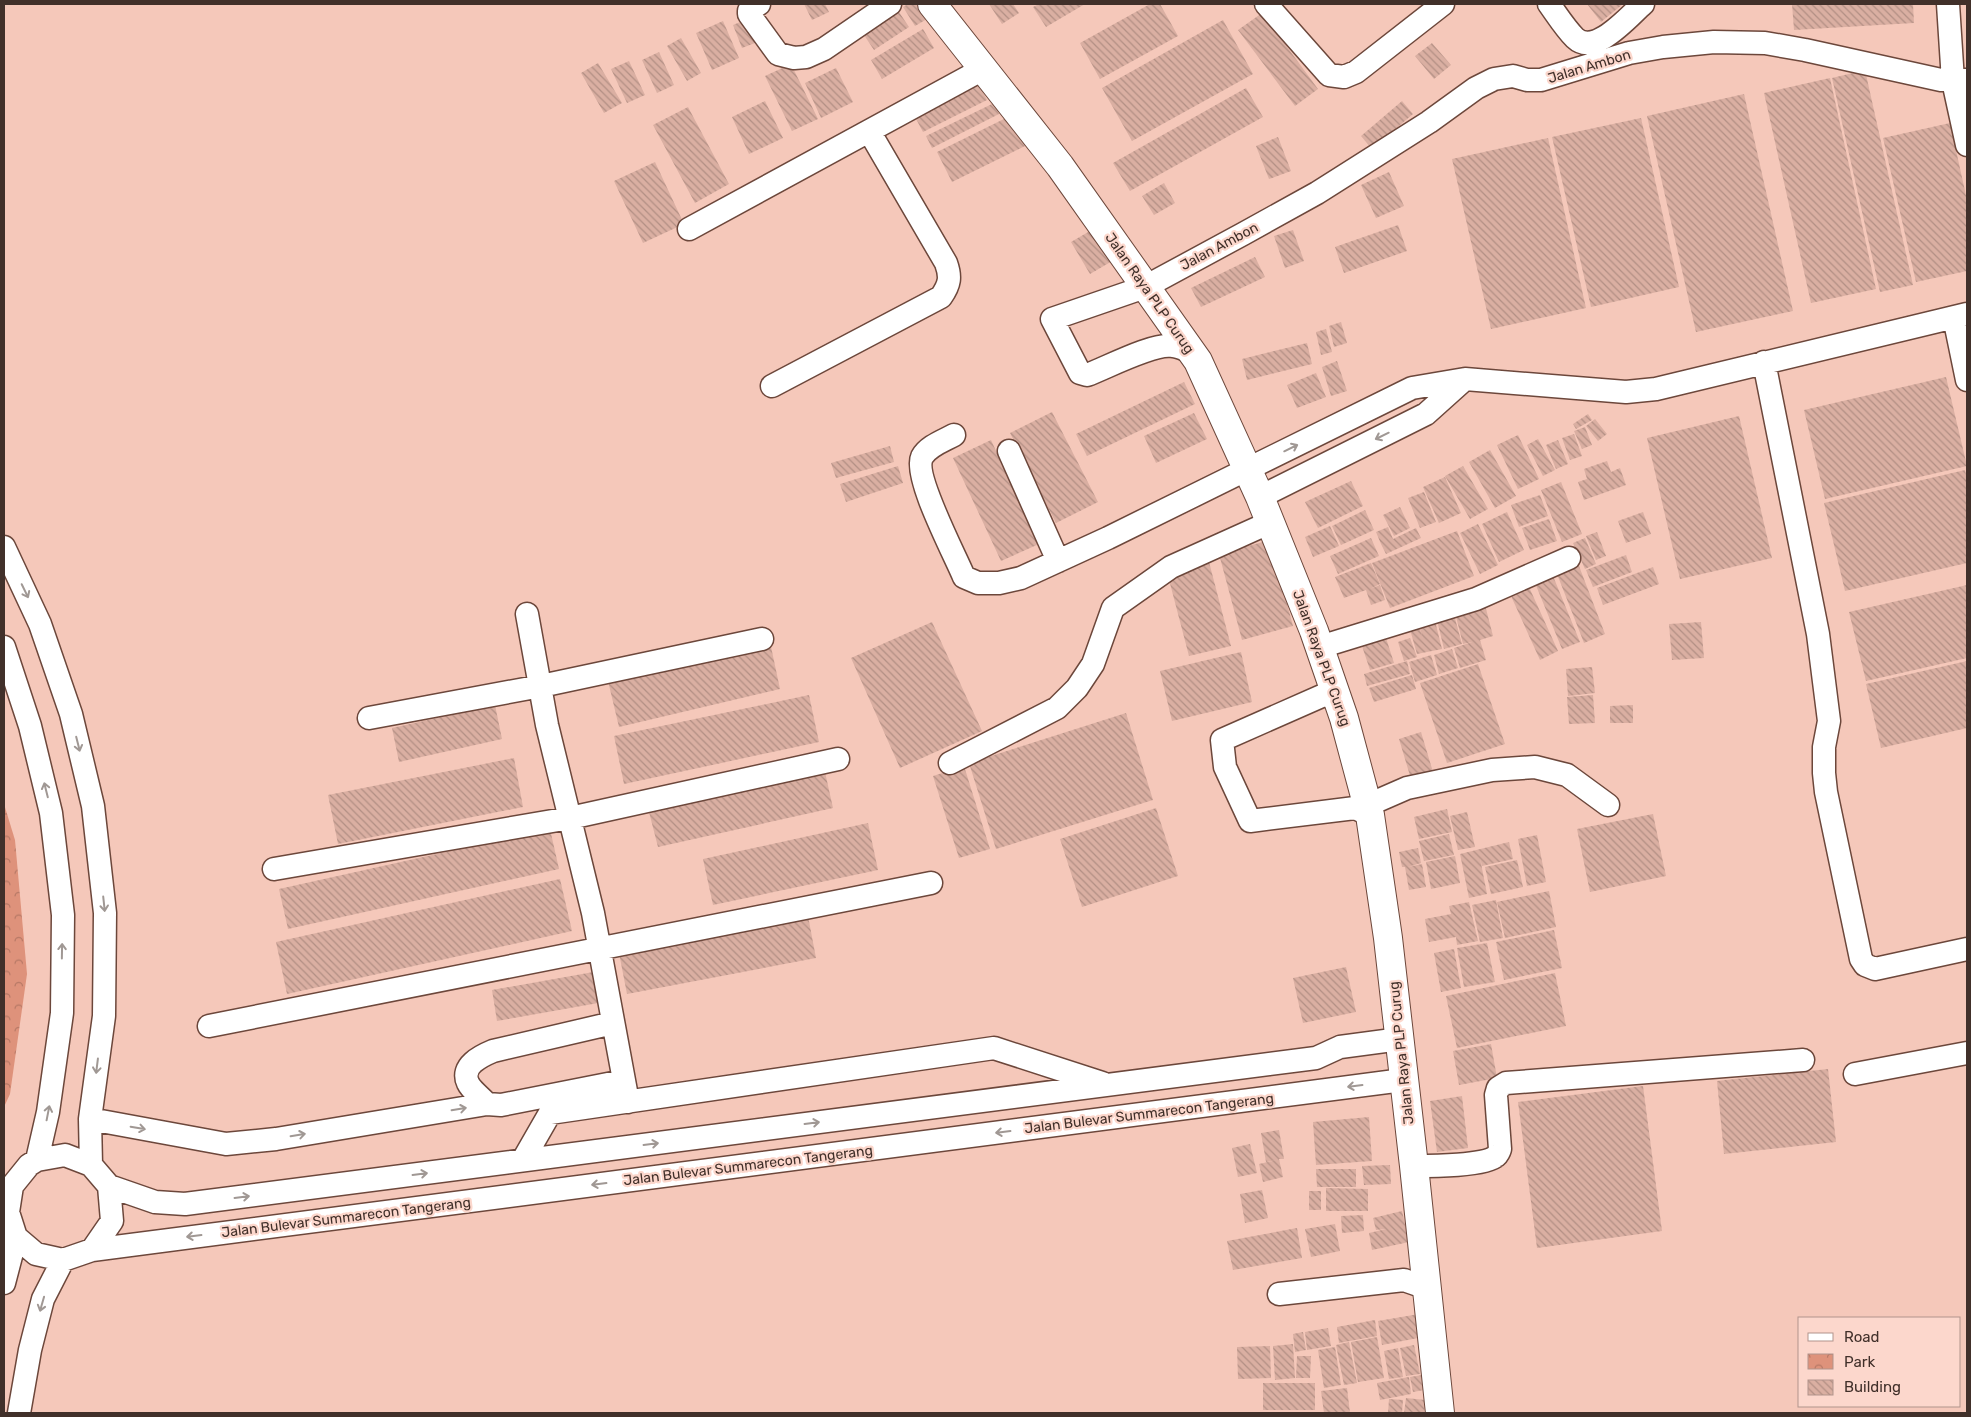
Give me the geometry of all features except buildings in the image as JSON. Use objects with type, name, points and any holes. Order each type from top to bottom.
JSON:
[{"type":"main road","name":"Jalan Raya PLP Curug","points":[[932,4],[1060,166],[1198,361],[1271,522],[1320,647],[1337,698],[1369,810],[1388,938],[1400,1039],[1440,1413]]},
{"type":"street","points":[[760,4],[749,11],[749,14],[778,54],[794,58],[806,57],[824,49],[890,4]]},
{"type":"street","points":[[1266,4],[1330,75],[1344,77],[1356,72],[1443,4]]},
{"type":"street","points":[[1549,4],[1577,40],[1590,43],[1605,38],[1643,4]]},
{"type":"street","points":[[1948,4],[1960,80],[1967,145]]},
{"type":"street","name":"Jalan Ambon","points":[[1191,352],[1173,346],[1165,346],[1153,349],[1087,376],[1080,373],[1052,319],[1144,287],[1317,193],[1429,122],[1476,88],[1494,79],[1513,76],[1527,80],[1541,80],[1629,53],[1663,47],[1714,42],[1765,43],[1960,80]]},
{"type":"street","points":[[689,229],[983,69]]},
{"type":"street","points":[[772,386],[942,297],[949,286],[950,275],[946,263],[870,131]]},
{"type":"street","points":[[954,435],[928,450],[922,458],[920,468],[924,486],[964,577],[978,583],[998,583],[1021,578],[1058,561],[1412,388],[1465,379],[1626,392],[1656,389],[1960,315],[1967,380]]},
{"type":"street","points":[[1764,362],[1818,634],[1829,721],[1824,747],[1826,792],[1861,960],[1865,966],[1876,969],[1967,949]]},
{"type":"street","points":[[1260,497],[1426,414],[1465,379]]},
{"type":"street","points":[[1008,451],[1058,561]]},
{"type":"street","points":[[950,763],[1057,708],[1077,688],[1093,664],[1113,608],[1171,566],[1271,522]]},
{"type":"street","points":[[4,547],[40,624],[71,714],[93,806],[105,913],[104,1016],[90,1120],[91,1165]]},
{"type":"street","points":[[1320,647],[1476,599],[1569,558]]},
{"type":"street","points":[[527,614],[547,726],[593,913],[625,1091]]},
{"type":"street","points":[[369,718],[540,686],[762,639]]},
{"type":"street","points":[[4,647],[30,726],[51,813],[63,915],[62,1013],[48,1112],[37,1160]]},
{"type":"street","points":[[1337,698],[1324,695],[1222,740],[1225,767],[1250,821],[1355,808],[1369,810],[1407,788],[1492,770],[1535,767],[1567,775],[1608,805]]},
{"type":"street","points":[[274,869],[570,818],[838,759]]},
{"type":"street","points":[[210,1026],[931,883]]},
{"type":"street","points":[[487,1104],[468,1083],[467,1075],[471,1064],[478,1057],[493,1051],[613,1023]]},
{"type":"street","points":[[19,1413],[30,1350],[43,1299],[63,1260],[36,1254],[16,1237],[8,1212],[12,1186],[29,1165],[37,1160],[65,1155],[91,1165],[109,1186],[155,1202],[185,1204],[1316,1058],[1340,1047],[1400,1039]]},
{"type":"street","points":[[90,1120],[226,1144],[276,1139],[487,1104],[501,1105],[994,1048],[1108,1085]]},
{"type":"street","points":[[1855,1074],[1967,1053]]},
{"type":"street","points":[[1316,1058],[1322,1091]]},
{"type":"street","points":[[1414,1166],[1462,1164],[1489,1160],[1497,1156],[1500,1149],[1496,1095],[1498,1088],[1506,1083],[1803,1060]]},
{"type":"street","name":"Jalan Bulevar Summarecon Tangerang","points":[[63,1260],[92,1250],[1403,1080]]},
{"type":"street","points":[[523,1160],[550,1113],[625,1091]]},
{"type":"street","points":[[855,1118],[859,1150]]},
{"type":"street","points":[[394,1177],[398,1210]]},
{"type":"street","points":[[92,1250],[112,1221],[109,1186]]},
{"type":"street","points":[[4,1283],[16,1237]]},
{"type":"street","points":[[1278,1294],[1404,1280],[1427,1288]]},
{"type":"green space","points":[[4,804],[15,840],[27,974],[10,1094],[4,1107]]}]
